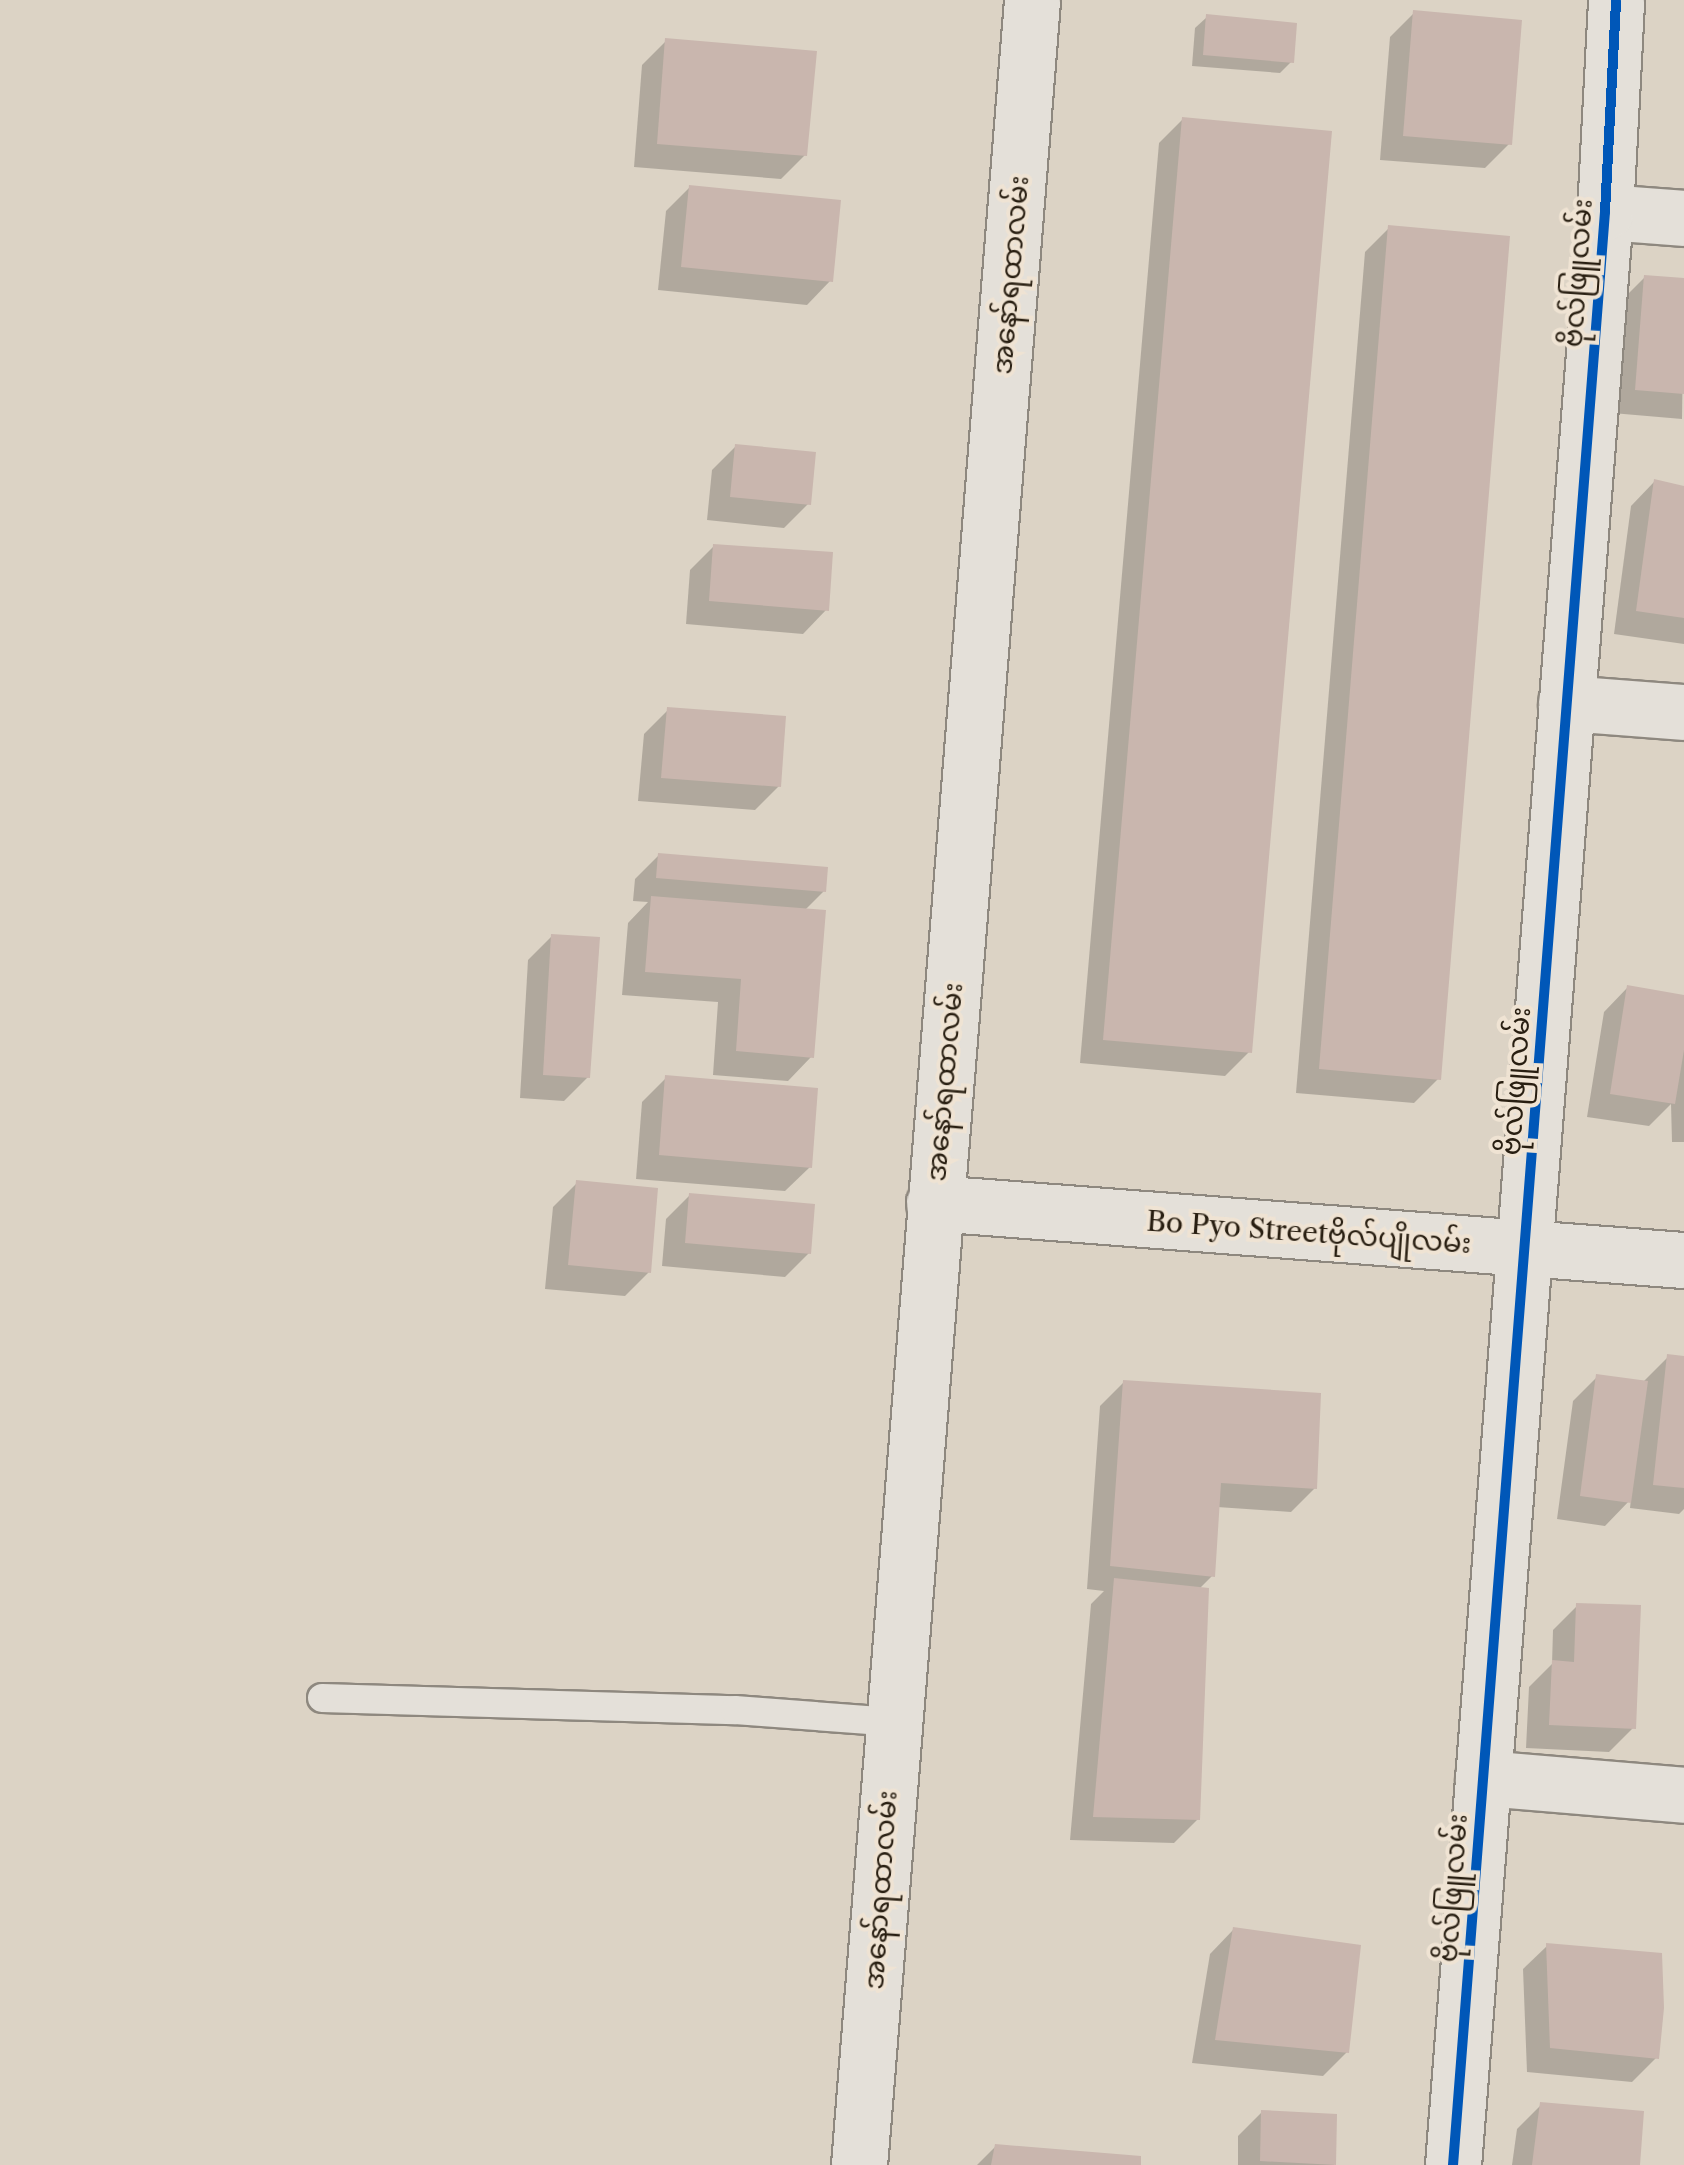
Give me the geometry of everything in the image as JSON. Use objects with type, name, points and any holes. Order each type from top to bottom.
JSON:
[{"type":"street","name":"အနော်ရထာလမ်း","points":[[858,2165],[1032,0]]},
{"type":"street","name":"ဗိုလ်ဖြူလမ်း","points":[[1453,2165],[1605,212],[1616,0]]},
{"type":"street","points":[[1605,212],[1684,218]]},
{"type":"street","points":[[1566,702],[1684,712]]},
{"type":"street","name":"Bo Pyo Streetဗိုလ်ပျိုလမ်း","points":[[934,1203],[1684,1260]]},
{"type":"street","points":[[1484,1778],[1684,1795]]},
{"type":"lane","points":[[322,1698],[735,1710],[893,1722]]},
{"type":"building","points":[[1413,10],[1522,20],[1512,145],[1403,136]]},
{"type":"building","points":[[1206,14],[1297,23],[1294,63],[1203,55]]},
{"type":"building","points":[[665,38],[817,51],[807,156],[657,144]]},
{"type":"building","points":[[1182,117],[1332,131],[1252,1053],[1103,1040]]},
{"type":"building","points":[[689,185],[841,200],[833,282],[681,267]]},
{"type":"building","points":[[1388,225],[1510,236],[1441,1080],[1319,1069]]},
{"type":"building","points":[[1644,275],[1684,278],[1684,394],[1635,390]]},
{"type":"building","points":[[735,444],[816,452],[811,505],[730,497]]},
{"type":"building","points":[[1654,479],[1684,486],[1684,618],[1636,611]]},
{"type":"building","points":[[713,544],[833,552],[829,611],[709,601]]},
{"type":"building","points":[[667,707],[786,716],[781,787],[661,778]]},
{"type":"building","points":[[658,853],[828,867],[826,892],[656,878]]},
{"type":"building","points":[[651,896],[826,910],[814,1058],[736,1051],[741,979],[645,972]]},
{"type":"building","points":[[551,934],[600,937],[590,1078],[543,1075]]},
{"type":"building","points":[[1627,985],[1684,995],[1684,1050],[1675,1104],[1610,1094]]},
{"type":"building","points":[[665,1075],[818,1088],[812,1168],[659,1155]]},
{"type":"building","points":[[576,1180],[658,1188],[651,1273],[568,1265]]},
{"type":"building","points":[[689,1193],[815,1204],[811,1254],[685,1243]]},
{"type":"building","points":[[1667,1354],[1684,1356],[1684,1488],[1653,1485]]},
{"type":"building","points":[[1596,1374],[1648,1381],[1631,1503],[1580,1496]]},
{"type":"building","points":[[1123,1380],[1321,1393],[1317,1489],[1221,1483],[1215,1577],[1110,1566]]},
{"type":"building","points":[[1114,1578],[1209,1588],[1200,1820],[1093,1817]]},
{"type":"building","points":[[1576,1603],[1641,1605],[1636,1729],[1549,1725],[1552,1660],[1574,1662]]},
{"type":"building","points":[[1233,1927],[1361,1945],[1349,2053],[1215,2040]]},
{"type":"building","points":[[1546,1943],[1662,1953],[1664,2008],[1659,2059],[1550,2048]]},
{"type":"building","points":[[1540,2102],[1644,2111],[1640,2165],[1532,2165]]},
{"type":"building","points":[[1261,2110],[1337,2114],[1336,2165],[1260,2161]]},
{"type":"building","points":[[995,2144],[1141,2156],[1141,2165],[991,2165]]},
{"type":"cycle path","points":[[1453,2165],[1605,212],[1616,0]]}]
